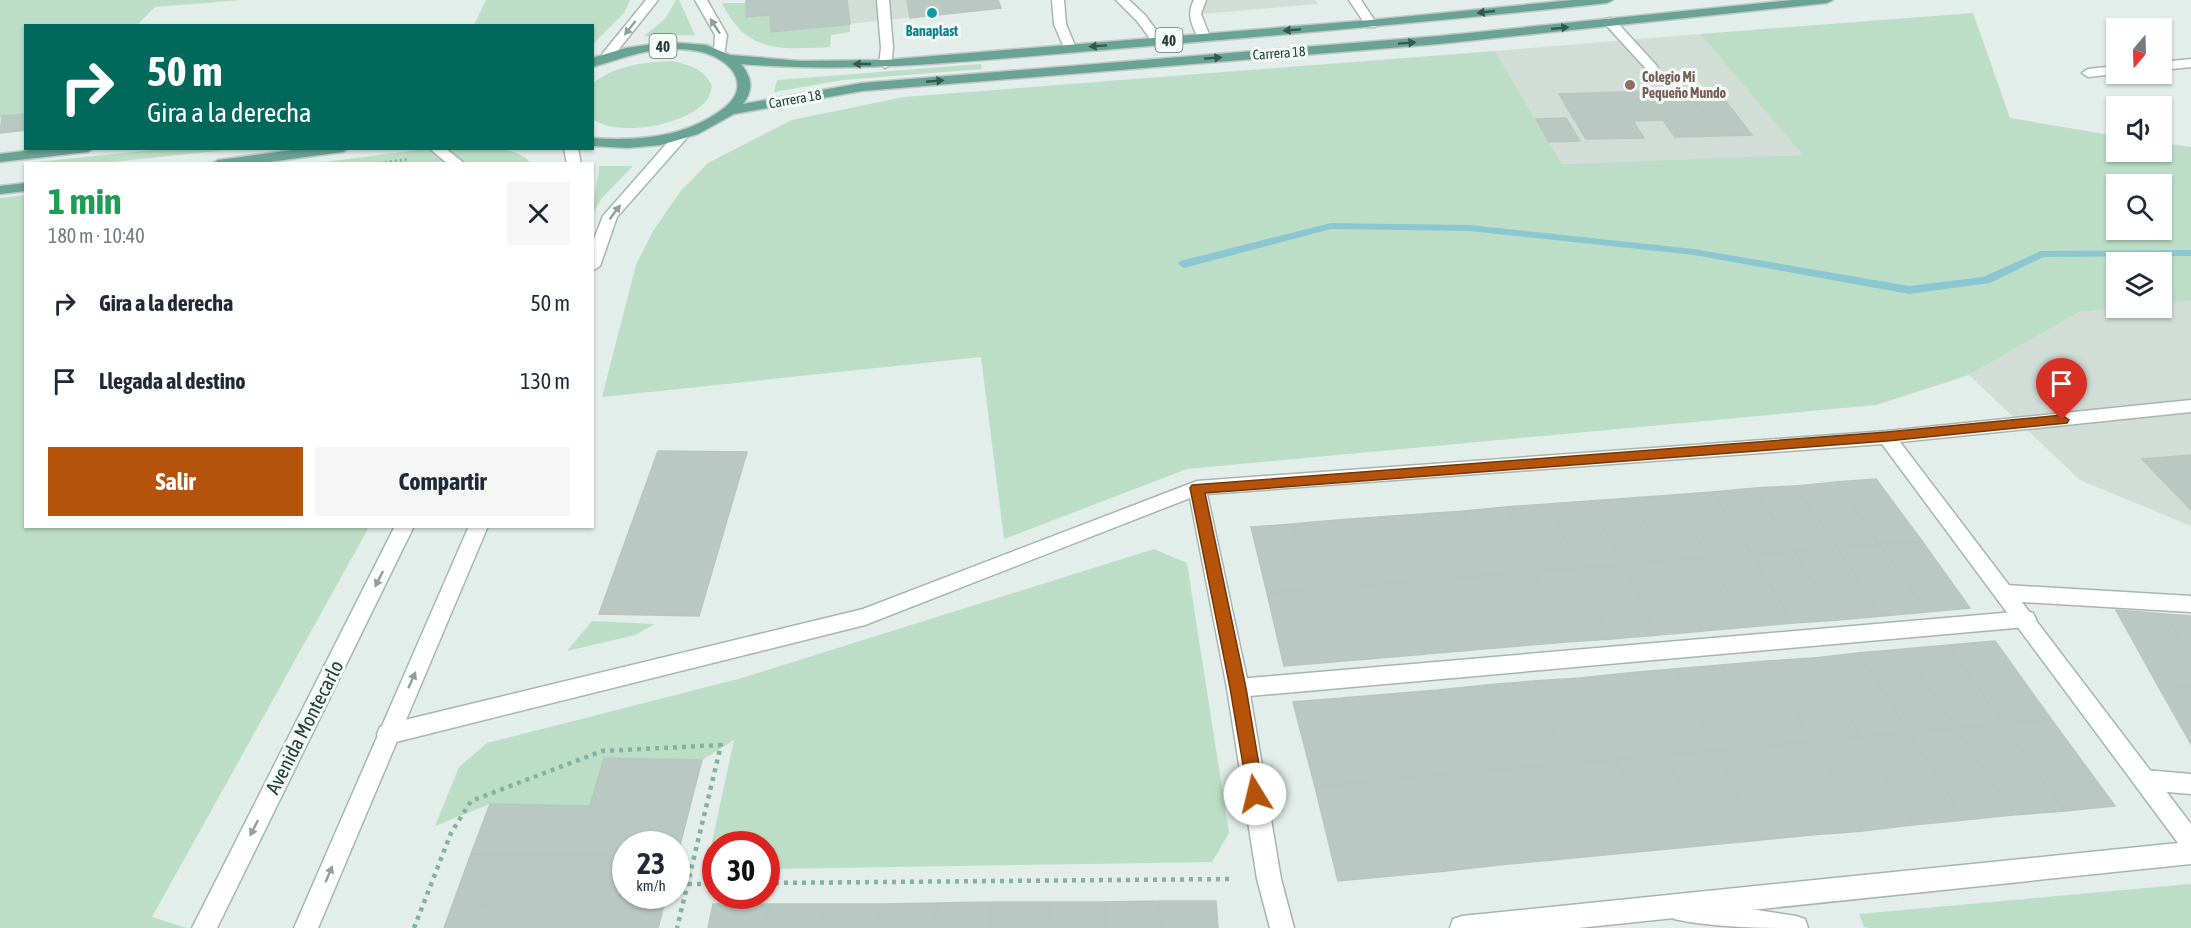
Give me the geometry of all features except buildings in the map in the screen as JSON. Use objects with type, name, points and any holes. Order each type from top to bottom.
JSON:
[{"type":"main road","name":"Carrera 18","points":[[725,56],[801,65],[885,64],[1371,24],[1607,0]]},
{"type":"main road","name":"Carrera 18","points":[[732,110],[862,87],[1439,40],[1827,0]]},
{"type":"main road","name":"40","points":[[594,62],[637,48],[667,45],[695,47],[725,56]]},
{"type":"main road","points":[[725,56],[743,74],[744,91],[732,110]]},
{"type":"main road","name":"40","points":[[594,142],[619,145],[650,143],[680,137],[710,125],[732,110]]},
{"type":"main road","points":[[0,158],[70,150]]},
{"type":"main road","points":[[234,162],[327,150]]},
{"type":"main road","points":[[0,190],[24,186]]},
{"type":"street","points":[[607,56],[652,0]]},
{"type":"street","points":[[701,0],[721,35],[725,56]]},
{"type":"street","points":[[883,0],[887,48],[885,64]]},
{"type":"street","points":[[1058,0],[1060,24],[1070,48]]},
{"type":"street","points":[[1122,0],[1141,18],[1158,41]]},
{"type":"street","points":[[1200,0],[1195,6],[1194,15],[1204,37]]},
{"type":"street","points":[[1355,0],[1371,24]]},
{"type":"street","points":[[1610,22],[1652,68]]},
{"type":"street","points":[[2172,65],[2191,63]]},
{"type":"street","points":[[2088,73],[2106,71]]},
{"type":"street","points":[[594,260],[610,216],[680,137]]},
{"type":"street","points":[[438,150],[455,162]]},
{"type":"street","points":[[388,734],[865,617],[1197,488],[1887,437],[2191,406]]},
{"type":"street","points":[[1887,437],[2006,592],[2191,842]]},
{"type":"street","points":[[1197,488],[1238,688],[1269,879],[1282,928]]},
{"type":"street","name":"Avenida Montecarlo","points":[[204,928],[404,528]]},
{"type":"street","points":[[306,928],[478,528]]},
{"type":"street","points":[[2006,592],[2191,604]]},
{"type":"street","points":[[1238,688],[2026,619]]},
{"type":"street","points":[[2145,780],[2191,784]]},
{"type":"street","points":[[1462,928],[2191,853]]},
{"type":"street","points":[[1655,907],[1796,928]]},
{"type":"path","points":[[414,928],[451,833],[471,801],[603,751],[721,745],[690,876]]},
{"type":"path","points":[[780,883],[1269,879]]},
{"type":"path","points":[[677,928],[682,909]]},
{"type":"shaded area","points":[[746,0],[998,0],[1001,8],[771,32],[746,17]]},
{"type":"shaded area","points":[[1192,0],[1316,0],[1318,4],[1201,14]]},
{"type":"shaded area","name":"Colegio Mi Pequeño Mundo","points":[[1700,34],[1804,155],[1562,164],[1495,51]]},
{"type":"shaded area","points":[[2191,301],[2191,526],[2080,480],[1969,375],[2079,312],[2106,310],[2106,318],[2172,318],[2172,303]]},
{"type":"green space","points":[[0,0],[242,0],[155,7],[138,24],[24,24],[24,114],[0,118]]},
{"type":"green space","points":[[486,0],[630,0],[624,13],[594,43],[594,24],[474,24]]},
{"type":"green space","points":[[676,0],[679,0],[695,35],[644,36],[665,19]]},
{"type":"green space","points":[[722,3],[746,3],[746,17],[770,15],[771,31],[850,24],[850,32],[831,35],[830,47],[796,48],[767,45],[742,32]]},
{"type":"green space","points":[[1973,13],[2010,118],[2106,134],[2106,162],[2172,162],[2172,144],[2191,147],[2191,301],[2172,303],[2172,252],[2106,252],[2106,310],[2079,312],[1969,375],[1876,405],[1187,469],[1004,539],[981,357],[602,397],[636,265],[653,231],[680,192],[708,163],[792,120],[904,97],[1495,51],[1562,164],[1803,155],[1700,34]]},
{"type":"green space","points":[[673,61],[697,69],[712,86],[708,98],[698,109],[685,116],[652,126],[619,128],[604,125],[594,120],[594,82],[621,68],[652,62]]},
{"type":"green space","points":[[981,64],[982,69],[843,80],[774,92],[777,80]]},
{"type":"green space","points":[[152,150],[226,150],[112,162],[37,162]]},
{"type":"green space","points":[[418,150],[507,150],[530,162],[324,162]]},
{"type":"green space","points":[[599,166],[633,166],[602,198],[594,211]]},
{"type":"green space","points":[[24,195],[24,528],[368,528],[152,917],[187,928],[0,928],[0,198]]},
{"type":"green space","points":[[1154,549],[1187,563],[1229,833],[1212,862],[780,869],[780,831],[714,831],[734,740],[702,760],[604,758],[590,806],[490,804],[435,826],[459,767],[487,743],[742,678]]},
{"type":"green space","points":[[592,621],[655,624],[635,635],[567,651]]},
{"type":"green space","points":[[2191,884],[2191,928],[1870,928],[1864,927],[1859,914]]},
{"type":"waterway","points":[[1184,264],[1331,226],[1469,228],[1694,252],[1909,290],[1986,280],[2041,254],[2191,253]]},
{"type":"place","name":"Banaplast","points":[[932,13]]},
{"type":"place","name":"Colegio Mi Pequeño Mundo","points":[[1630,85]]},
{"type":"route","points":[[1255,794],[1238,688],[1197,488],[1887,437],[2062,420]]}]
